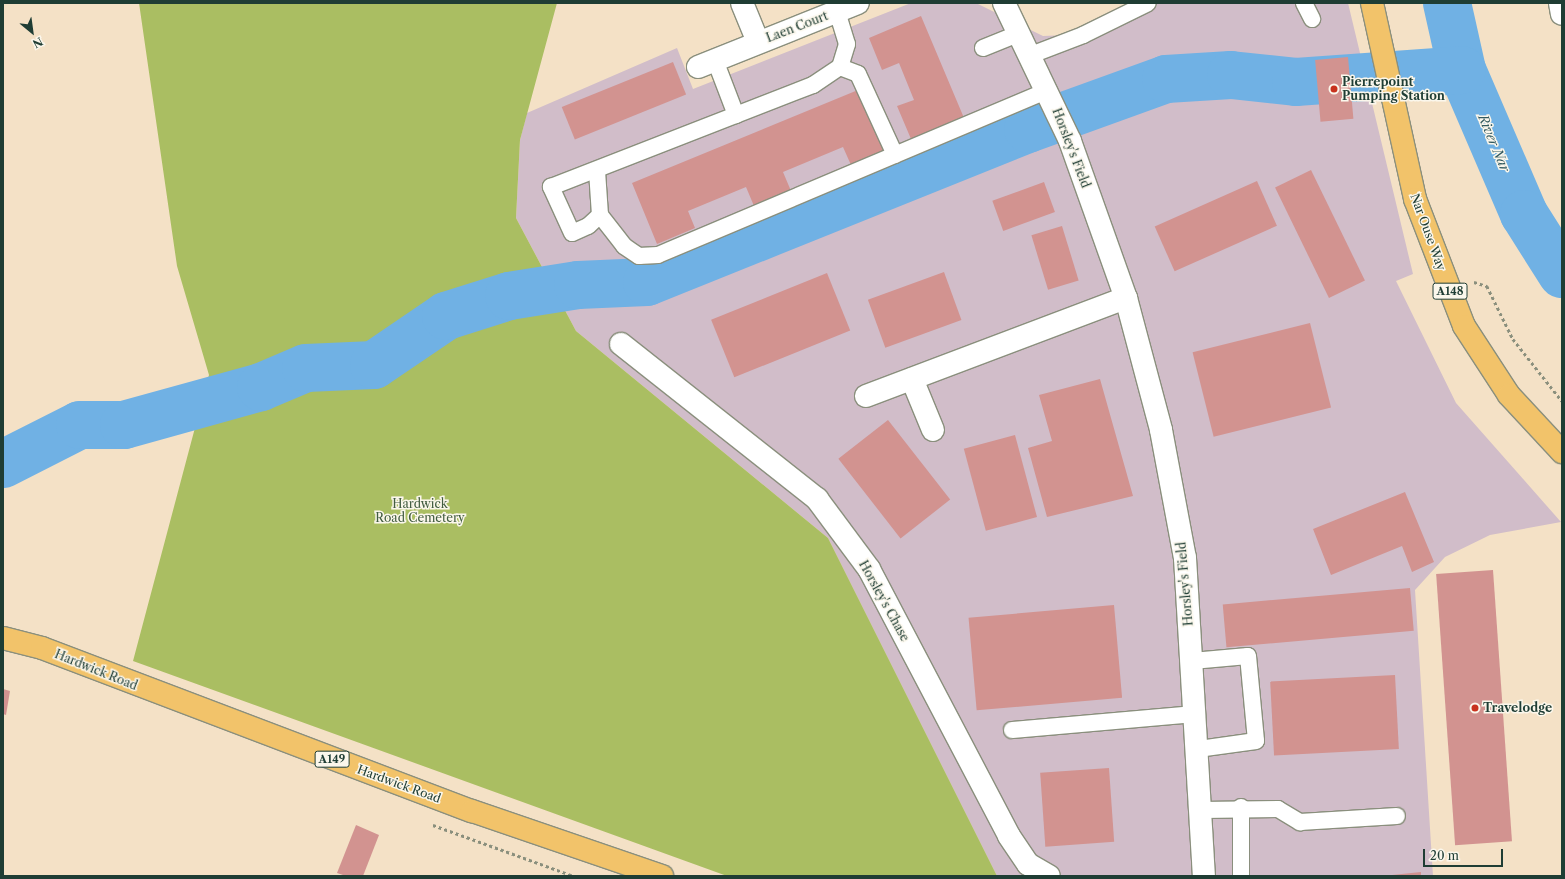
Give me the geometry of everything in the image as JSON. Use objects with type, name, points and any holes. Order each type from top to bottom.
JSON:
[{"type":"main road","name":"Nar Ouse Way","points":[[1372,3],[1391,102],[1415,199],[1464,326],[1505,390],[1562,452]]},
{"type":"main road","name":"Hardwick Road","points":[[3,638],[42,648],[465,808],[662,876]]},
{"type":"street","name":"Laen Court","points":[[742,3],[758,42]]},
{"type":"street","name":"Laen Court","points":[[706,64],[858,3]]},
{"type":"street","name":"Horsley's Field","points":[[1004,3],[1051,95],[1070,141],[1126,298],[1161,430],[1185,558],[1202,810],[1204,876]]},
{"type":"street","points":[[1560,3],[1562,14]]},
{"type":"street","points":[[866,396],[1126,298]]},
{"type":"street","name":"Horsley's Chase","points":[[621,344],[817,499],[869,569],[1009,836],[1028,864],[1049,876]]},
{"type":"street","points":[[912,379],[933,430]]},
{"type":"lane","points":[[1031,55],[1083,35],[1148,3]]},
{"type":"lane","points":[[1304,3],[1312,19]]},
{"type":"lane","points":[[600,215],[588,226],[572,233],[551,187],[598,171],[813,85],[840,67],[847,44],[837,11]]},
{"type":"lane","points":[[983,48],[1020,33]]},
{"type":"lane","points":[[706,64],[736,115]]},
{"type":"lane","points":[[840,67],[858,74],[895,155]]},
{"type":"lane","points":[[598,171],[600,215],[624,246],[639,256],[658,255],[895,155],[1051,95]]},
{"type":"lane","points":[[1192,661],[1248,656],[1256,741],[1198,749]]},
{"type":"lane","points":[[1012,730],[1195,714]]},
{"type":"lane","points":[[1202,810],[1241,807],[1278,809],[1300,822],[1397,816]]},
{"type":"lane","points":[[1240,876],[1241,807]]},
{"type":"path","points":[[1465,281],[1487,286],[1513,339],[1562,401]]},
{"type":"shaded area","points":[[911,3],[978,4],[1043,36],[1068,35],[1132,3],[1348,3],[1413,274],[1396,281],[1456,403],[1561,522],[1490,535],[1445,557],[1415,590],[1433,876],[997,876],[828,538],[576,331],[516,218],[520,140],[527,113],[677,48],[693,89]]},
{"type":"green space","name":"Hardwick Road Cemetery","points":[[139,3],[557,3],[520,140],[516,218],[576,331],[828,538],[997,876],[727,876],[133,661],[209,375],[177,266]]},
{"type":"building","points":[[921,16],[964,118],[911,139],[897,106],[914,100],[899,63],[882,70],[869,38]]},
{"type":"building","name":"Pierrepoint Pumping Station","points":[[1348,57],[1353,119],[1321,122],[1315,60]]},
{"type":"building","points":[[673,62],[686,94],[575,139],[562,107]]},
{"type":"building","points":[[858,90],[884,152],[851,165],[843,147],[783,172],[791,191],[754,206],[746,187],[688,211],[695,228],[657,244],[632,183]]},
{"type":"building","points":[[1311,170],[1365,281],[1329,298],[1275,188]]},
{"type":"building","points":[[1257,181],[1277,226],[1175,271],[1155,227]]},
{"type":"building","points":[[1044,182],[1055,212],[1003,231],[992,201]]},
{"type":"building","points":[[1062,226],[1079,281],[1048,290],[1031,235]]},
{"type":"building","points":[[944,272],[961,320],[885,348],[868,300]]},
{"type":"building","points":[[827,273],[850,330],[734,377],[711,320]]},
{"type":"building","points":[[1310,323],[1331,407],[1214,437],[1193,352]]},
{"type":"building","points":[[1100,379],[1133,496],[1047,517],[1028,448],[1052,441],[1039,395]]},
{"type":"building","points":[[888,420],[950,500],[901,538],[838,459]]},
{"type":"building","points":[[1015,435],[1037,517],[986,531],[964,449]]},
{"type":"building","points":[[1405,492],[1434,562],[1412,572],[1402,546],[1331,575],[1313,529]]},
{"type":"building","name":"Travelodge","points":[[1493,570],[1512,841],[1455,845],[1436,574]]},
{"type":"building","points":[[1410,588],[1414,631],[1226,647],[1223,604]]},
{"type":"building","points":[[1114,605],[1122,698],[977,710],[969,618]]},
{"type":"building","points":[[1395,675],[1399,749],[1274,755],[1270,682]]},
{"type":"building","points":[[3,689],[10,691],[6,715],[3,714]]},
{"type":"building","points":[[1109,768],[1114,842],[1045,847],[1040,773]]},
{"type":"building","points":[[356,825],[379,835],[363,876],[346,876],[337,873]]},
{"type":"building","points":[[1421,872],[1421,876],[1392,876],[1392,875]]},
{"type":"waterway","name":"River Nar","points":[[1447,3],[1462,70],[1524,214],[1562,274]]},
{"type":"waterway","points":[[3,464],[80,425],[124,425],[261,387],[306,368],[374,365],[446,316],[509,296],[578,285],[647,282],[1028,129],[1166,79],[1231,75],[1296,82],[1462,70]]},
{"type":"place","name":"Pierrepoint Pumping Station","points":[[1334,89]]},
{"type":"place","name":"Travelodge","points":[[1475,708]]}]
